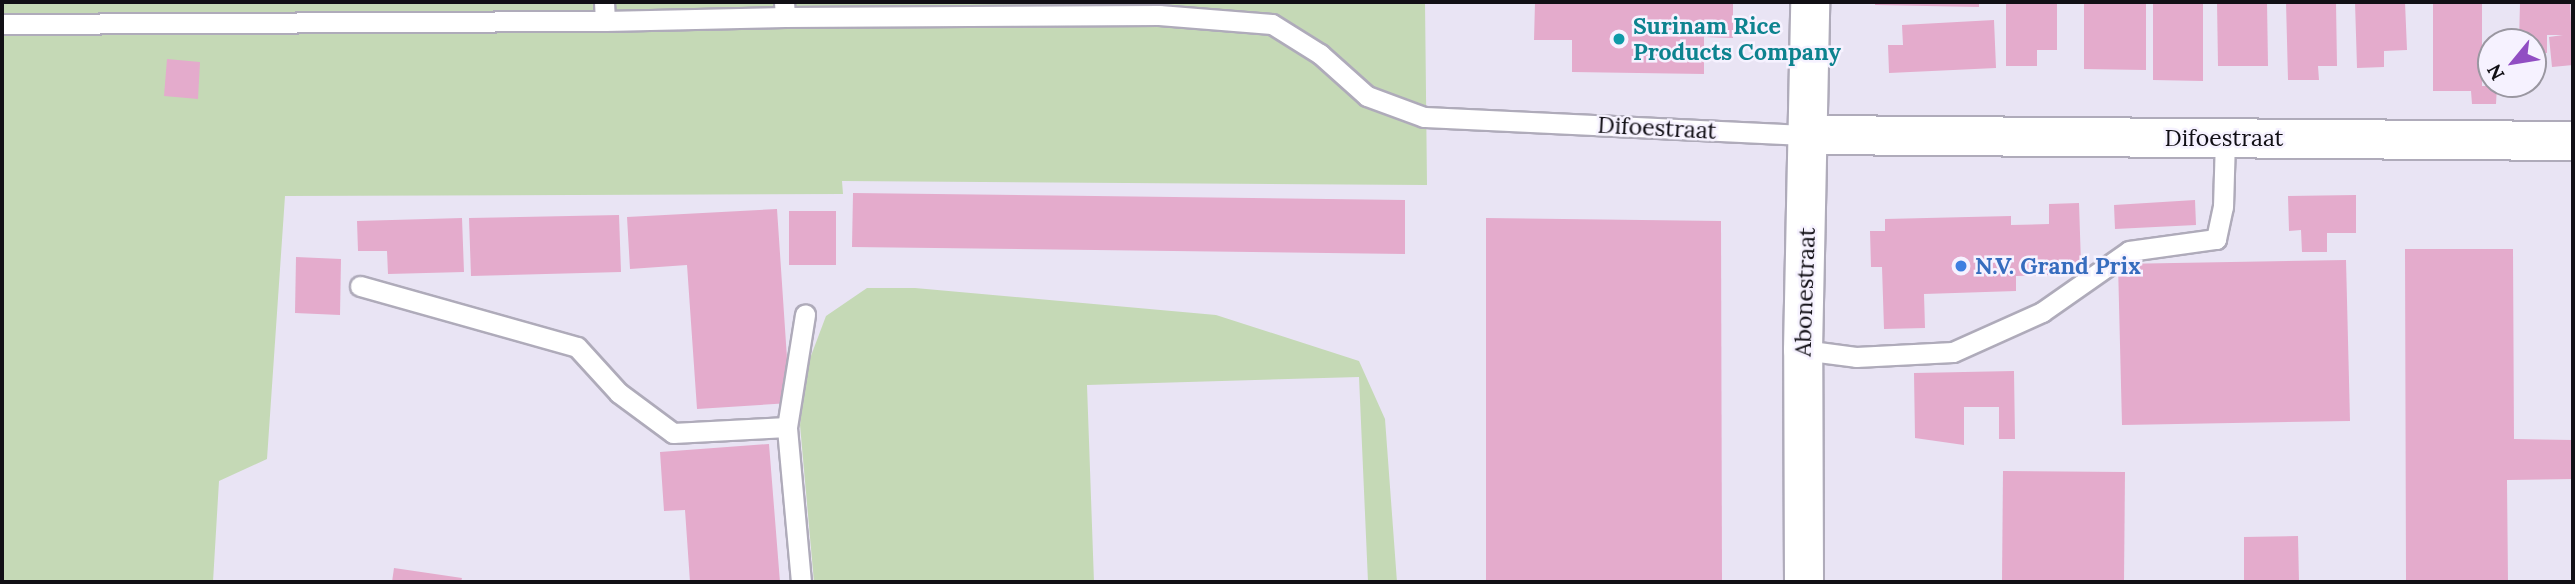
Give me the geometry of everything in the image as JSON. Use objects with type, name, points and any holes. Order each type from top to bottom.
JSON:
[{"type":"street","name":"Abonestraat","points":[[1804,582],[1803,350],[1811,135],[1811,2]]},
{"type":"street","name":"Difoestraat","points":[[1811,135],[2573,141]]},
{"type":"lane","name":"Difoestraat","points":[[2,24],[784,9],[1159,15],[1272,23],[1320,54],[1367,96],[1424,117],[1811,135]]},
{"type":"lane","points":[[1803,350],[1856,357],[1953,352],[2042,312],[2129,251],[2216,239],[2223,207],[2225,138]]},
{"type":"lane","points":[[360,286],[577,347],[619,393],[673,433],[787,427]]},
{"type":"lane","points":[[801,582],[787,427],[805,314]]},
{"type":"green space","points":[[2,2],[1425,2],[1427,185],[842,181],[843,194],[285,196],[267,459],[219,481],[213,582],[2,582]]},
{"type":"green space","points":[[867,288],[915,288],[1216,315],[1359,361],[1385,419],[1397,582],[1368,582],[1359,377],[1087,385],[1094,582],[814,582],[800,425],[806,369],[826,316]]},
{"type":"building","name":"Surinam Rice Products Company","points":[[1535,2],[1733,2],[1733,38],[1704,37],[1704,74],[1572,72],[1572,40],[1534,40]]},
{"type":"building","points":[[1875,2],[1979,2],[1979,7],[1875,5]]},
{"type":"building","points":[[2006,2],[2057,2],[2057,50],[2037,50],[2037,66],[2006,66]]},
{"type":"building","points":[[2084,2],[2146,2],[2146,70],[2084,69]]},
{"type":"building","points":[[2153,2],[2203,2],[2203,81],[2153,80]]},
{"type":"building","points":[[2217,2],[2267,2],[2268,66],[2218,66]]},
{"type":"building","points":[[2286,2],[2336,2],[2337,66],[2318,66],[2319,80],[2288,80]]},
{"type":"building","points":[[2355,2],[2405,2],[2407,50],[2384,51],[2384,67],[2357,68]]},
{"type":"building","points":[[2433,2],[2482,2],[2482,28],[2477,28],[2477,98],[2496,98],[2496,104],[2472,104],[2471,91],[2433,91]]},
{"type":"building","points":[[2520,2],[2570,2],[2573,65],[2552,67],[2549,37],[2563,35],[2547,35],[2547,28],[2519,28]]},
{"type":"building","points":[[1994,20],[1996,68],[1889,73],[1888,45],[1903,45],[1902,25]]},
{"type":"building","points":[[167,59],[200,62],[198,99],[164,96]]},
{"type":"building","points":[[853,193],[1405,200],[1405,254],[852,247]]},
{"type":"building","points":[[2356,195],[2356,233],[2327,233],[2327,252],[2302,252],[2301,230],[2289,231],[2288,196]]},
{"type":"building","points":[[2195,200],[2196,225],[2115,229],[2114,205]]},
{"type":"building","name":"N.V. Grand Prix","points":[[2079,203],[2081,264],[2050,265],[2050,275],[2016,276],[2016,291],[1924,294],[1925,328],[1884,329],[1882,267],[1871,267],[1870,231],[1885,231],[1885,219],[2011,216],[2011,225],[2049,224],[2049,204]]},
{"type":"building","points":[[777,209],[790,403],[697,409],[687,265],[630,269],[627,217]]},
{"type":"building","points":[[789,211],[836,211],[836,265],[789,265]]},
{"type":"building","points":[[619,215],[621,272],[471,276],[469,218]]},
{"type":"building","points":[[462,218],[464,272],[388,274],[387,251],[358,251],[357,221]]},
{"type":"building","points":[[1486,218],[1721,221],[1722,582],[1486,582]]},
{"type":"building","points":[[2405,249],[2513,249],[2514,439],[2573,440],[2573,479],[2507,480],[2508,582],[2406,582]]},
{"type":"building","points":[[296,257],[341,259],[340,315],[295,313]]},
{"type":"building","points":[[2346,260],[2350,421],[2122,425],[2118,264]]},
{"type":"building","points":[[2014,371],[2015,439],[1999,439],[1999,407],[1964,407],[1964,445],[1915,438],[1914,373]]},
{"type":"building","points":[[769,444],[780,582],[690,582],[685,510],[664,511],[660,452]]},
{"type":"building","points":[[2003,471],[2125,472],[2124,582],[2002,582]]},
{"type":"building","points":[[2298,536],[2299,582],[2244,582],[2244,537]]},
{"type":"building","points":[[394,568],[462,578],[461,582],[392,582]]},
{"type":"place","name":"Surinam Rice Products Company","points":[[1619,39]]},
{"type":"place","name":"N.V. Grand Prix","points":[[1961,266]]}]
